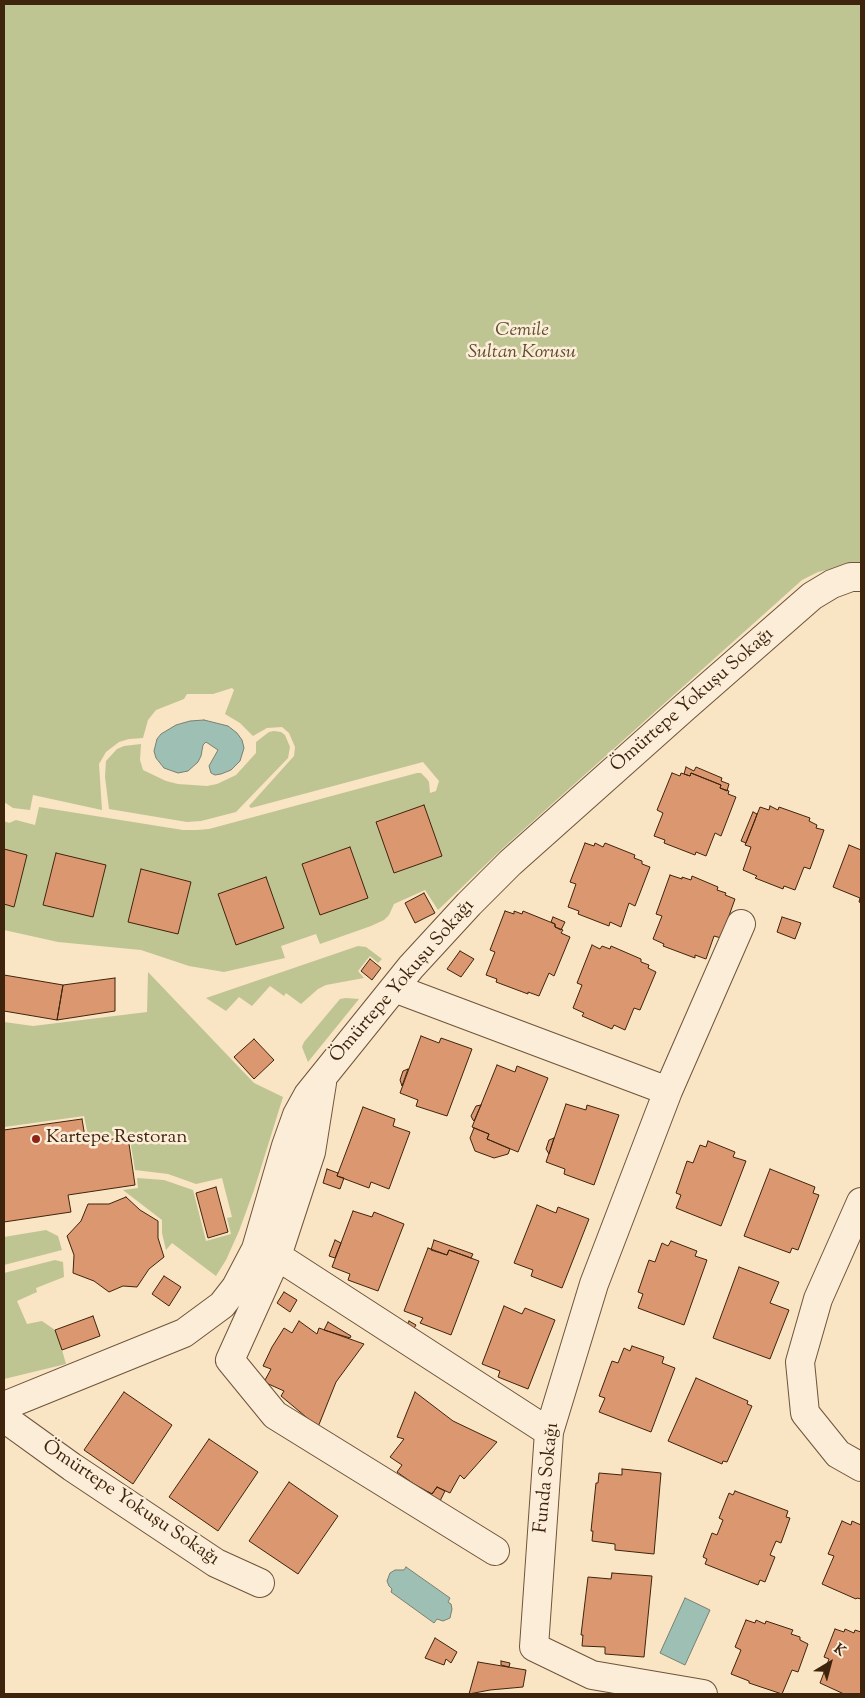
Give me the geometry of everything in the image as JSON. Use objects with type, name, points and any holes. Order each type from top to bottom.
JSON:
[{"type":"street","name":"Ömürtepe Yokuşu Sokağı","points":[[4,1406],[184,1333],[222,1305],[236,1287],[256,1249],[297,1115],[323,1074],[394,988],[463,911],[510,863],[685,707],[812,596],[842,580],[851,577],[861,577]]},
{"type":"street","name":"Funda Sokağı","points":[[703,1694],[592,1675],[534,1647],[549,1432],[594,1284],[668,1091],[741,924]]},
{"type":"street","points":[[394,988],[668,1091]]},
{"type":"street","points":[[323,1074],[311,1152],[277,1256],[230,1360],[275,1415],[495,1550]]},
{"type":"street","points":[[861,1202],[818,1299],[800,1362],[805,1413],[838,1454],[861,1467]]},
{"type":"street","points":[[277,1256],[549,1432]]},
{"type":"street","name":"Ömürtepe Yokuşu Sokağı","points":[[4,1418],[72,1467],[216,1563],[260,1582]]},
{"type":"green space","name":"Cemile Sultan Korusu","points":[[4,4],[861,4],[861,562],[818,572],[802,580],[503,848],[438,910],[425,890],[394,904],[389,915],[384,920],[371,926],[320,944],[316,934],[281,946],[285,958],[224,972],[189,966],[141,950],[58,942],[4,930],[4,821],[9,823],[16,820],[35,825],[39,807],[183,830],[197,830],[209,829],[417,773],[421,773],[429,782],[430,793],[436,791],[439,781],[423,762],[251,808],[249,806],[294,756],[295,747],[289,733],[282,727],[267,728],[253,736],[240,723],[225,714],[234,690],[232,688],[213,694],[187,694],[184,699],[156,710],[148,720],[143,738],[119,742],[106,752],[99,764],[102,810],[33,795],[30,810],[13,808],[4,802]]},
{"type":"green space","points":[[274,731],[285,735],[290,747],[288,758],[236,812],[201,821],[187,822],[109,809],[105,777],[106,761],[117,749],[124,746],[141,744],[140,760],[143,770],[166,781],[178,784],[207,786],[217,784],[236,775],[256,753],[256,742],[269,732]]},
{"type":"green space","points":[[358,946],[366,947],[382,959],[378,963],[370,956],[358,971],[364,978],[326,985],[318,989],[301,1004],[286,993],[284,996],[270,986],[252,1006],[239,997],[226,1011],[206,998]]},
{"type":"green space","points":[[148,972],[254,1083],[283,1097],[239,1231],[226,1260],[216,1276],[172,1243],[166,1250],[162,1233],[162,1220],[123,1190],[138,1188],[137,1178],[164,1180],[193,1190],[206,1241],[231,1234],[227,1218],[232,1217],[222,1178],[196,1184],[168,1174],[135,1170],[129,1133],[89,1140],[84,1116],[4,1127],[4,1022],[33,1026],[147,1012]]},
{"type":"green space","points":[[340,999],[359,999],[308,1062],[302,1047],[304,1042]]},
{"type":"green space","points":[[46,1230],[58,1236],[62,1250],[4,1265],[4,1237]]},
{"type":"green space","points":[[55,1260],[63,1262],[64,1277],[36,1288],[37,1292],[17,1301],[27,1324],[42,1321],[55,1330],[66,1364],[4,1379],[4,1273]]},
{"type":"water","points":[[204,720],[228,726],[237,733],[242,740],[244,748],[240,761],[231,770],[215,775],[211,773],[209,766],[218,750],[206,742],[203,745],[198,762],[188,771],[178,773],[164,768],[156,758],[154,751],[157,739],[161,734],[176,725]]},
{"type":"water","points":[[406,1567],[450,1598],[448,1602],[451,1604],[452,1609],[450,1618],[443,1621],[437,1619],[434,1623],[391,1592],[392,1589],[387,1581],[390,1573],[395,1570],[404,1570]]},
{"type":"water","points":[[685,1598],[710,1610],[685,1665],[660,1653]]},
{"type":"building","points":[[686,767],[694,771],[696,767],[722,778],[721,781],[729,784],[727,791],[720,788],[721,785],[691,773],[690,776],[684,774]]},
{"type":"building","points":[[672,773],[680,776],[681,773],[690,776],[691,773],[721,785],[720,788],[729,791],[728,794],[736,797],[721,836],[715,833],[706,856],[696,852],[695,855],[664,843],[665,840],[654,836],[663,813],[657,810]]},
{"type":"building","points":[[424,805],[442,856],[394,873],[376,822]]},
{"type":"building","points":[[770,806],[778,810],[779,807],[810,818],[809,821],[817,825],[816,828],[824,830],[810,869],[804,867],[795,890],[784,886],[783,889],[755,878],[757,876],[743,870],[751,847],[745,845],[760,807],[769,810]]},
{"type":"building","points":[[753,812],[757,814],[746,843],[741,841]]},
{"type":"building","points":[[585,843],[594,846],[595,843],[603,847],[605,843],[635,855],[634,858],[650,867],[635,906],[629,903],[621,927],[610,922],[609,926],[578,914],[579,911],[568,907],[576,884],[570,882]]},
{"type":"building","points":[[849,845],[861,850],[861,903],[859,902],[860,898],[833,887]]},
{"type":"building","points":[[350,847],[368,898],[320,915],[302,864]]},
{"type":"building","points":[[4,849],[27,855],[14,907],[4,904]]},
{"type":"building","points":[[56,853],[106,865],[93,917],[43,905]]},
{"type":"building","points":[[141,869],[191,882],[178,934],[128,922]]},
{"type":"building","points":[[670,875],[691,880],[692,876],[718,887],[717,890],[735,899],[721,938],[714,936],[706,959],[695,955],[695,958],[663,946],[664,944],[653,939],[662,916],[656,914]]},
{"type":"building","points":[[266,877],[284,928],[236,945],[218,894]]},
{"type":"building","points":[[424,893],[435,913],[415,923],[405,903]]},
{"type":"building","points":[[505,911],[514,914],[514,911],[522,914],[523,911],[555,924],[555,927],[563,930],[561,933],[570,937],[554,976],[549,973],[539,996],[528,992],[528,994],[496,982],[497,979],[486,975],[495,952],[490,950]]},
{"type":"building","points":[[553,917],[565,922],[561,930],[551,922]]},
{"type":"building","points":[[782,917],[801,923],[795,939],[777,932]]},
{"type":"building","points":[[592,945],[600,949],[602,946],[610,949],[611,946],[641,959],[641,962],[649,965],[648,968],[656,972],[640,1010],[634,1008],[625,1030],[614,1025],[612,1029],[582,1016],[584,1013],[573,1008],[582,985],[577,983]]},
{"type":"building","points":[[460,951],[474,959],[461,977],[447,969]]},
{"type":"building","points":[[370,959],[381,968],[372,980],[361,971]]},
{"type":"building","points":[[4,975],[63,985],[57,1020],[4,1011]]},
{"type":"building","points":[[115,978],[115,1011],[57,1020],[63,985]]},
{"type":"building","points":[[421,1036],[439,1043],[441,1038],[472,1049],[447,1116],[416,1106],[418,1100],[400,1093]]},
{"type":"building","points":[[254,1039],[274,1060],[254,1079],[234,1057]]},
{"type":"building","points":[[497,1065],[515,1072],[517,1066],[548,1078],[518,1152],[487,1139],[489,1134],[472,1127]]},
{"type":"building","points":[[408,1069],[402,1086],[400,1080],[403,1071]]},
{"type":"building","points":[[566,1104],[586,1110],[587,1105],[619,1115],[594,1185],[564,1174],[565,1169],[546,1162]]},
{"type":"building","points":[[481,1105],[474,1121],[471,1116],[476,1106]]},
{"type":"building","points":[[363,1107],[395,1119],[393,1126],[410,1132],[389,1189],[371,1182],[369,1188],[337,1176]]},
{"type":"building","points":[[82,1119],[86,1143],[128,1137],[135,1185],[68,1195],[71,1212],[4,1222],[4,1130]]},
{"type":"building","points":[[474,1128],[489,1134],[487,1139],[510,1149],[508,1154],[494,1158],[475,1151],[470,1138]]},
{"type":"building","points":[[554,1138],[549,1154],[546,1149],[549,1140]]},
{"type":"building","points":[[708,1141],[735,1152],[733,1157],[746,1161],[721,1226],[676,1208],[681,1195],[676,1193],[687,1161],[693,1163],[700,1145],[706,1147]]},
{"type":"building","points":[[327,1169],[338,1173],[337,1176],[344,1178],[340,1189],[323,1183]]},
{"type":"building","points":[[770,1169],[815,1187],[813,1193],[819,1195],[798,1250],[792,1248],[790,1253],[744,1236]]},
{"type":"building","points":[[216,1187],[228,1232],[208,1238],[196,1193]]},
{"type":"building","points":[[126,1197],[140,1210],[158,1221],[158,1238],[164,1257],[149,1269],[137,1287],[123,1286],[109,1292],[94,1281],[73,1273],[74,1255],[67,1236],[81,1221],[88,1204],[109,1204]]},
{"type":"building","points":[[537,1205],[556,1213],[558,1207],[589,1219],[562,1288],[531,1276],[533,1270],[514,1263]]},
{"type":"building","points":[[353,1211],[372,1217],[374,1212],[404,1224],[378,1291],[348,1280],[350,1274],[332,1267]]},
{"type":"building","points":[[335,1240],[341,1243],[335,1258],[329,1256]]},
{"type":"building","points":[[434,1240],[473,1254],[471,1258],[449,1250],[447,1255],[431,1250]]},
{"type":"building","points":[[671,1241],[697,1251],[695,1256],[707,1260],[684,1325],[638,1308],[643,1294],[638,1292],[649,1260],[655,1262],[662,1243],[668,1246]]},
{"type":"building","points":[[428,1248],[447,1255],[449,1250],[479,1261],[451,1335],[420,1323],[423,1318],[404,1311]]},
{"type":"building","points":[[739,1267],[779,1282],[770,1303],[789,1310],[770,1359],[713,1338]]},
{"type":"building","points":[[164,1276],[181,1287],[169,1306],[152,1294]]},
{"type":"building","points":[[284,1292],[297,1300],[290,1312],[277,1303]]},
{"type":"building","points":[[504,1306],[522,1314],[525,1308],[555,1320],[528,1389],[498,1377],[500,1371],[482,1364]]},
{"type":"building","points":[[93,1316],[100,1336],[62,1350],[55,1330]]},
{"type":"building","points":[[299,1321],[317,1334],[319,1328],[364,1344],[336,1382],[318,1427],[281,1396],[284,1391],[264,1382],[271,1369],[263,1366],[272,1347],[284,1328],[292,1333]]},
{"type":"building","points":[[409,1321],[416,1325],[413,1330],[406,1327]]},
{"type":"building","points":[[328,1322],[351,1336],[350,1338],[324,1330]]},
{"type":"building","points":[[632,1346],[664,1357],[662,1363],[675,1368],[651,1432],[599,1412],[605,1398],[599,1396],[612,1361],[618,1363],[624,1348],[630,1351]]},
{"type":"building","points":[[696,1378],[748,1401],[747,1404],[752,1406],[727,1462],[723,1461],[722,1464],[668,1441]]},
{"type":"building","points":[[124,1392],[172,1425],[133,1484],[84,1450]]},
{"type":"building","points":[[415,1392],[453,1421],[497,1442],[464,1479],[460,1475],[450,1493],[437,1487],[432,1494],[414,1484],[397,1472],[402,1465],[390,1457],[404,1439],[397,1437]]},
{"type":"building","points":[[209,1439],[258,1472],[218,1531],[169,1497]]},
{"type":"building","points":[[622,1469],[661,1473],[654,1554],[615,1550],[615,1544],[592,1541],[593,1531],[591,1531],[596,1483],[598,1483],[599,1473],[622,1475]]},
{"type":"building","points":[[289,1482],[338,1516],[298,1574],[249,1541]]},
{"type":"building","points":[[437,1487],[445,1491],[440,1501],[427,1493],[432,1494]]},
{"type":"building","points":[[735,1491],[788,1511],[786,1517],[790,1518],[781,1543],[776,1541],[770,1555],[775,1557],[765,1582],[760,1580],[758,1585],[705,1564],[707,1559],[703,1557],[712,1533],[717,1535],[723,1520],[719,1518],[729,1493],[733,1495]]},
{"type":"building","points":[[842,1521],[851,1525],[852,1521],[861,1525],[861,1599],[856,1599],[822,1584],[834,1556],[828,1554]]},
{"type":"building","points":[[612,1573],[652,1576],[644,1657],[605,1654],[605,1647],[582,1646],[583,1635],[581,1635],[588,1577],[611,1579]]},
{"type":"building","points":[[746,1620],[755,1623],[756,1620],[765,1624],[766,1621],[793,1630],[791,1634],[800,1637],[800,1640],[808,1644],[798,1672],[792,1670],[782,1694],[749,1683],[749,1681],[731,1674],[741,1650],[735,1647]]},
{"type":"building","points":[[835,1629],[844,1632],[845,1629],[854,1633],[855,1630],[861,1632],[861,1694],[844,1694],[820,1683],[829,1659],[824,1657]]},
{"type":"building","points":[[435,1638],[457,1652],[451,1663],[446,1659],[444,1665],[425,1658]]},
{"type":"building","points":[[501,1661],[510,1663],[509,1667],[501,1665]]},
{"type":"building","points":[[478,1662],[526,1670],[523,1687],[469,1694]]},
{"type":"place","name":"Kartepe Restoran","points":[[36,1139]]}]
